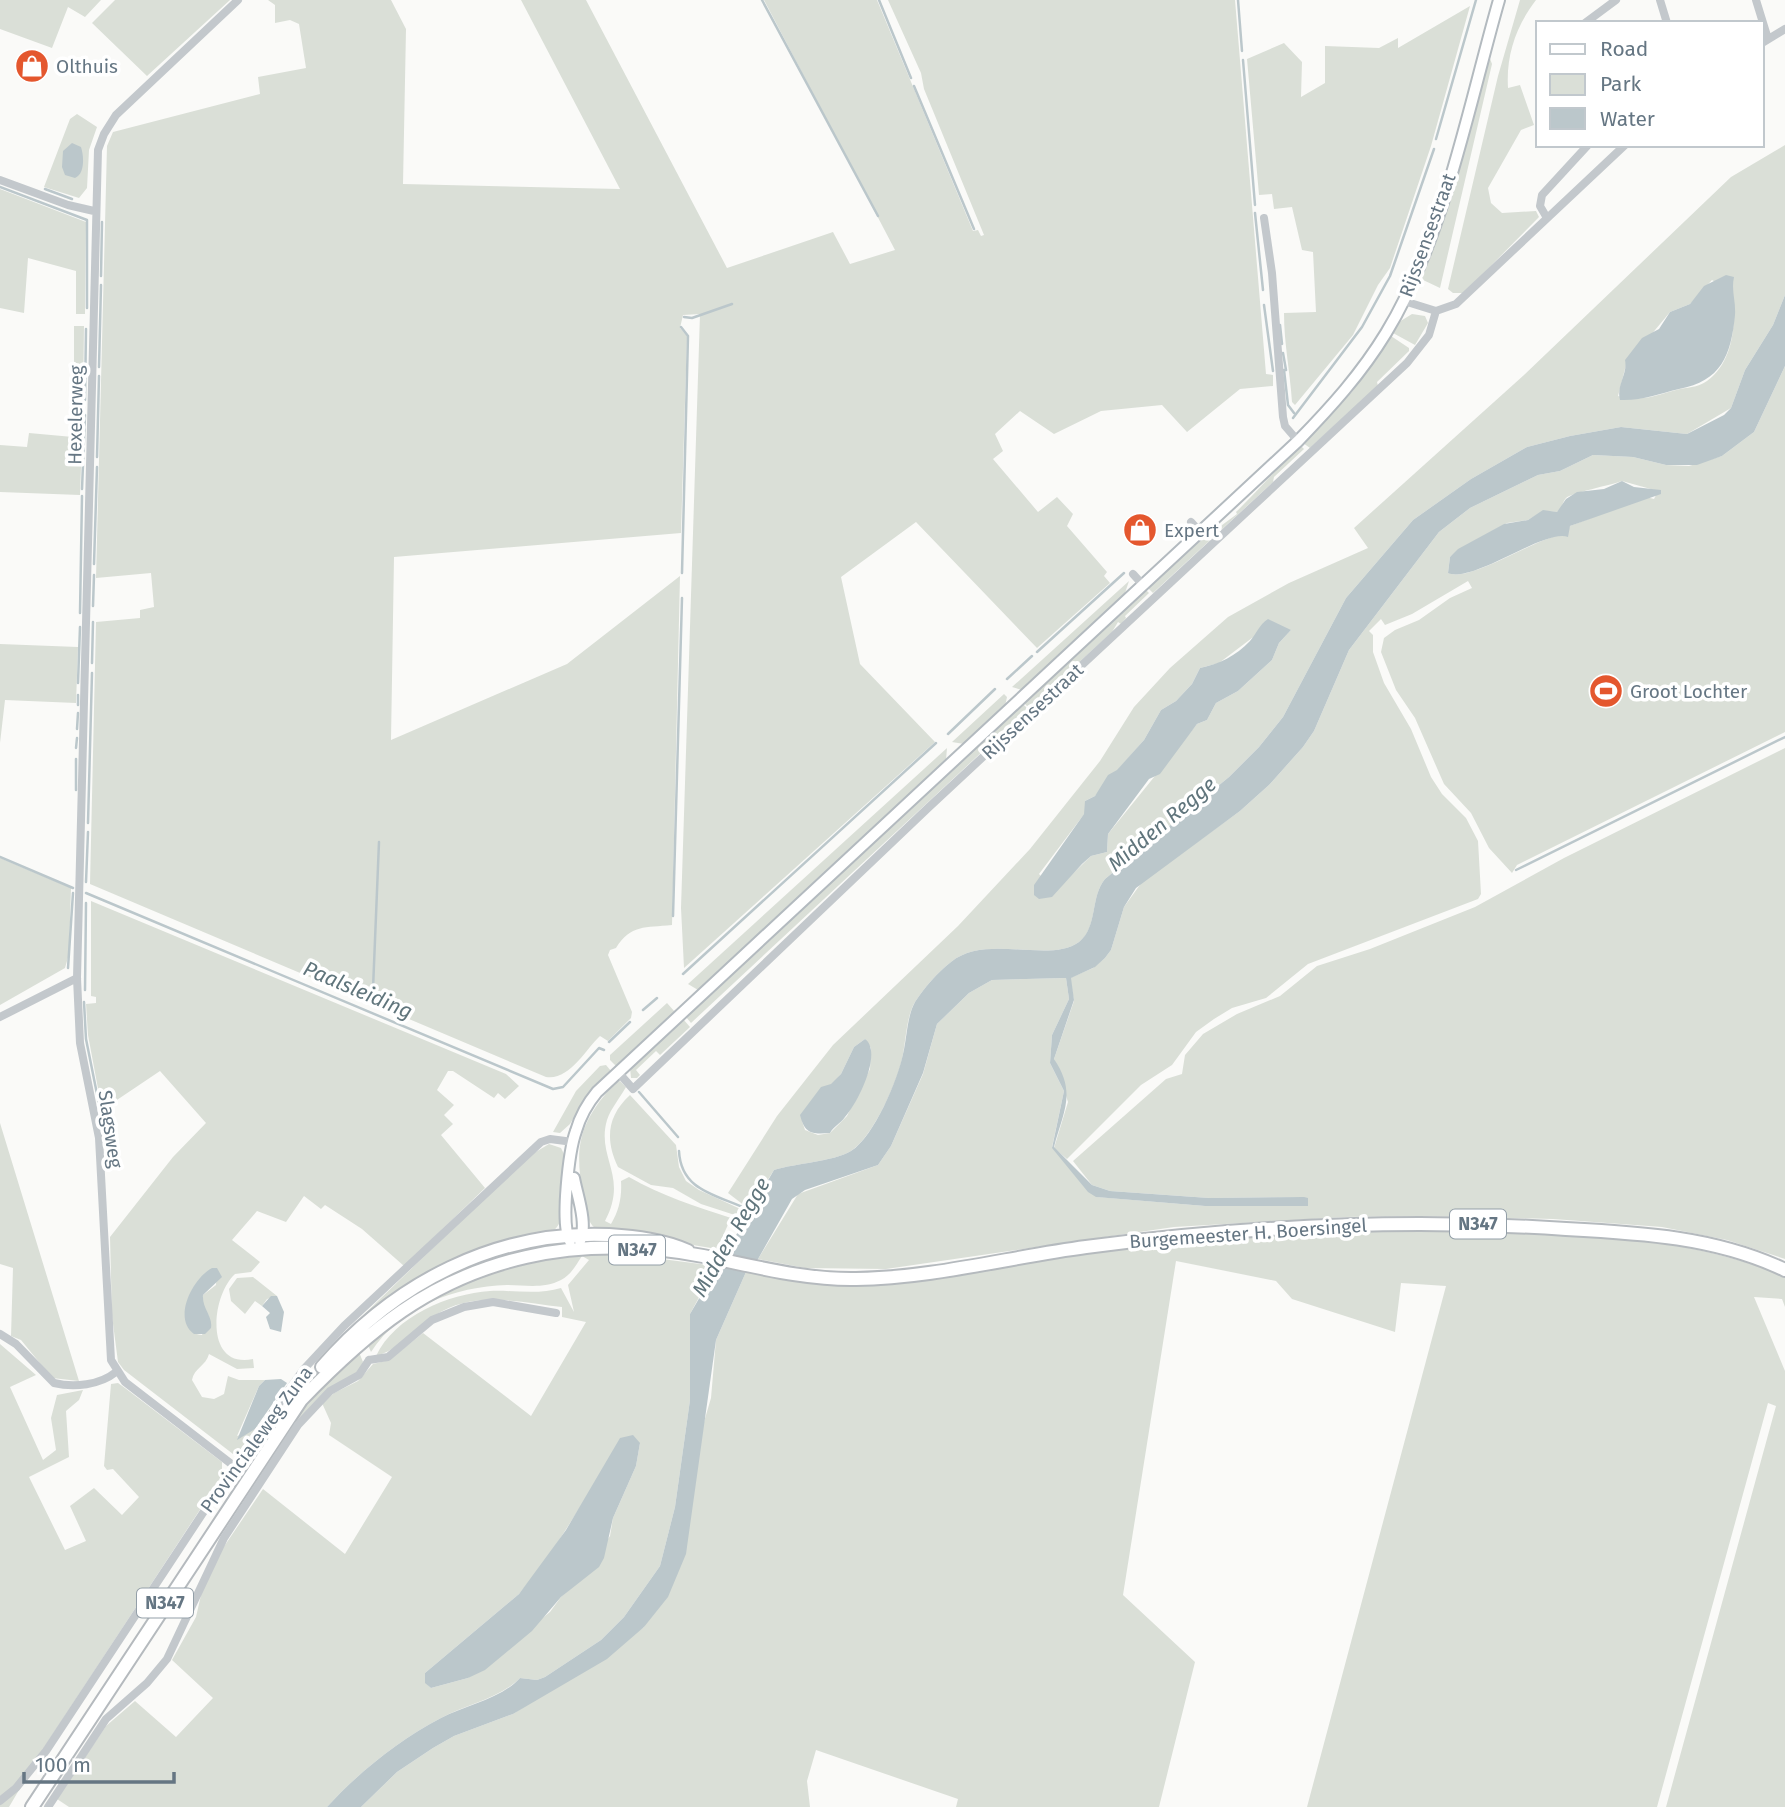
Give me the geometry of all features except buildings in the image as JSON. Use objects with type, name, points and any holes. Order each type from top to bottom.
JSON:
[{"type":"main road","name":"Rijssensestraat","points":[[567,1236],[573,1142],[587,1106],[618,1072],[1298,441],[1357,377],[1404,301],[1437,215],[1499,0]]},
{"type":"main road","name":"Rijssensestraat","points":[[571,1163],[583,1235]]},
{"type":"main road","name":"Burgemeester H. Boersingel","points":[[704,1256],[830,1278],[894,1277],[1173,1236],[1262,1229],[1430,1224],[1553,1228],[1668,1237],[1719,1246],[1785,1270]]},
{"type":"main road","name":"Provincialeweg Zuna","points":[[32,1807],[322,1367],[355,1339],[393,1300],[450,1266],[514,1244],[583,1235]]},
{"type":"main road","points":[[576,1250],[583,1235]]},
{"type":"main road","name":"N347","points":[[583,1235],[626,1236],[662,1242],[704,1256]]},
{"type":"main road","points":[[567,1236],[576,1250]]},
{"type":"main road","name":"Provincialeweg Zuna","points":[[355,1339],[413,1302],[459,1278],[515,1259],[576,1250]]},
{"type":"main road","name":"N347","points":[[576,1250],[704,1256]]},
{"type":"street","name":"Hexelerweg","points":[[80,889],[94,211],[98,150],[110,124],[238,0]]},
{"type":"street","points":[[1588,21],[1616,0]]},
{"type":"street","points":[[1660,0],[1666,21]]},
{"type":"street","points":[[1756,0],[1761,21]]},
{"type":"street","points":[[1765,41],[1785,29]]},
{"type":"street","points":[[1547,218],[1540,206],[1542,195],[1586,147]]},
{"type":"street","points":[[1404,301],[1436,311],[1460,301],[1547,218],[1612,150]]},
{"type":"street","points":[[0,180],[68,205],[94,211]]},
{"type":"street","points":[[1264,218],[1272,273],[1283,417],[1285,426],[1298,441]]},
{"type":"street","name":"Rijssensestraat","points":[[618,1072],[633,1089],[928,808],[1407,363],[1429,335],[1436,311]]},
{"type":"street","points":[[1191,522],[1200,532]]},
{"type":"street","points":[[1133,574],[1143,585]]},
{"type":"street","name":"Slagsweg","points":[[80,889],[77,978],[79,1034],[99,1138],[106,1231],[107,1336],[116,1372]]},
{"type":"street","points":[[0,1017],[77,978]]},
{"type":"street","name":"Provincialeweg Zuna","points":[[0,1801],[16,1788],[46,1751],[234,1466],[303,1370],[344,1326],[541,1142],[550,1139],[573,1142]]},
{"type":"street","name":"Provincialeweg Zuna","points":[[48,1807],[106,1719],[147,1683],[167,1659],[224,1538],[298,1425],[330,1391],[359,1375],[369,1360],[388,1357],[432,1320],[474,1304],[493,1302],[556,1313]]},
{"type":"street","points":[[0,1334],[16,1345],[46,1378],[57,1384],[78,1385],[105,1380],[116,1372],[234,1466]]},
{"type":"street","points":[[355,1339],[369,1360]]},
{"type":"green space","points":[[0,0],[101,0],[85,17],[68,7],[52,48],[0,29]]},
{"type":"green space","points":[[115,0],[230,0],[147,76],[92,23]]},
{"type":"green space","points":[[268,0],[391,0],[406,29],[403,184],[620,189],[521,0],[586,0],[727,268],[833,232],[850,264],[895,250],[764,0],[877,0],[973,231],[978,230],[981,236],[984,235],[924,89],[921,73],[888,0],[1235,0],[1266,374],[1273,375],[1273,386],[1240,389],[1187,432],[1162,405],[1101,411],[1054,434],[1020,411],[995,434],[1003,451],[993,459],[1038,512],[1057,497],[1073,514],[1067,526],[1107,572],[1104,576],[1110,583],[1037,648],[916,522],[841,577],[860,664],[935,742],[684,968],[681,908],[700,314],[683,315],[680,328],[687,336],[681,533],[394,557],[391,740],[567,664],[680,576],[672,925],[633,931],[616,948],[610,950],[608,955],[632,1012],[631,1018],[608,1041],[600,1036],[570,1069],[554,1077],[546,1077],[90,884],[96,622],[140,618],[140,610],[154,607],[151,573],[96,578],[107,146],[113,132],[260,94],[258,77],[306,68],[299,24],[290,20],[275,23],[275,5]]},
{"type":"green space","points":[[1520,0],[1536,0],[1514,41],[1508,88],[1520,85],[1534,125],[1521,130],[1488,188],[1491,203],[1502,213],[1536,211],[1539,217],[1464,293],[1453,293],[1448,289],[1498,76]]},
{"type":"green space","points":[[1470,6],[1431,146],[1390,268],[1378,285],[1353,335],[1295,405],[1292,402],[1284,313],[1316,312],[1313,252],[1302,250],[1292,207],[1274,209],[1272,194],[1259,195],[1247,59],[1284,43],[1302,62],[1301,97],[1325,83],[1325,46],[1379,48],[1398,38],[1398,48]]},
{"type":"green space","points":[[1489,56],[1492,64],[1440,288],[1421,279],[1441,227]]},
{"type":"green space","points":[[77,114],[97,127],[89,150],[87,188],[79,198],[44,187],[70,119]]},
{"type":"green space","points":[[1785,145],[1785,295],[1773,325],[1745,370],[1731,408],[1687,434],[1621,427],[1527,447],[1471,479],[1413,520],[1346,598],[1283,717],[1259,747],[1229,777],[1105,879],[1097,894],[1089,929],[1079,942],[1066,948],[1051,950],[982,950],[965,954],[951,962],[915,1002],[895,1082],[875,1123],[859,1144],[851,1151],[834,1158],[774,1170],[749,1209],[728,1193],[777,1116],[833,1045],[958,926],[1030,849],[1100,761],[1134,707],[1170,668],[1228,617],[1289,583],[1368,548],[1354,528],[1524,375],[1731,177]],"holes":[[[1712,280],[1731,292],[1734,315],[1728,352],[1716,373],[1699,385],[1654,396],[1618,396],[1626,365],[1670,312],[1690,304]],[[1291,630],[1279,643],[1272,660],[1238,691],[1216,703],[1207,720],[1197,724],[1108,834],[1107,852],[1091,856],[1055,891],[1039,874],[1085,813],[1085,801],[1095,796],[1144,740],[1161,710],[1176,701],[1192,684],[1200,668],[1219,663],[1252,638]],[[865,1039],[871,1048],[870,1069],[847,1116],[830,1133],[818,1135],[805,1130],[802,1121],[841,1074],[854,1047]]]},
{"type":"green space","points":[[0,189],[86,222],[85,314],[76,314],[76,271],[28,258],[24,313],[0,308]]},
{"type":"green space","points":[[1412,314],[1425,316],[1428,323],[1415,345],[1393,333],[1399,322]]},
{"type":"green space","points":[[74,326],[84,326],[83,402],[74,401]]},
{"type":"green space","points":[[1391,336],[1409,348],[1409,351],[1377,382],[1378,386],[1310,448],[1303,443],[1352,392]]},
{"type":"green space","points":[[1785,366],[1785,732],[1517,865],[1512,873],[1489,848],[1471,813],[1444,784],[1415,718],[1396,690],[1381,652],[1384,638],[1395,630],[1419,620],[1450,598],[1472,588],[1468,581],[1412,614],[1385,625],[1381,619],[1369,631],[1373,635],[1373,652],[1384,683],[1411,729],[1431,777],[1442,794],[1466,818],[1478,841],[1481,894],[1478,899],[1308,964],[1266,998],[1232,1008],[1196,1032],[1172,1065],[1141,1085],[1067,1159],[1054,1148],[1068,1102],[1054,1059],[1074,1001],[1070,978],[1093,968],[1111,950],[1124,907],[1142,882],[1240,811],[1269,785],[1303,747],[1314,731],[1349,650],[1439,532],[1470,508],[1538,475],[1560,471],[1593,455],[1633,457],[1666,465],[1689,466],[1722,456],[1754,432]],"holes":[[[1622,481],[1658,491],[1654,499],[1646,497],[1570,526],[1566,534],[1539,542],[1488,566],[1459,574],[1448,573],[1450,557],[1463,547],[1507,523],[1528,520],[1543,511],[1557,512],[1569,496]]]},
{"type":"green space","points":[[74,412],[83,412],[80,495],[0,492],[0,445],[27,447],[29,433],[73,437]]},
{"type":"green space","points":[[1300,445],[1304,449],[1274,477],[1273,482],[1153,593],[1148,588],[1191,548],[1237,514]]},
{"type":"green space","points":[[1129,581],[1124,596],[1022,690],[1012,687]]},
{"type":"green space","points":[[1146,590],[1149,593],[1125,616],[1121,624],[1118,622],[1112,632],[1029,708],[1024,703]]},
{"type":"green space","points":[[0,644],[78,647],[76,703],[5,700],[0,743]]},
{"type":"green space","points":[[1004,694],[1007,697],[1005,706],[964,744],[952,742]]},
{"type":"green space","points":[[1023,704],[1028,709],[691,1023],[686,1017]]},
{"type":"green space","points":[[947,748],[946,760],[698,990],[688,984]]},
{"type":"green space","points":[[1785,748],[1785,1259],[1727,1240],[1662,1227],[1553,1219],[1417,1216],[1345,1217],[1174,1227],[886,1269],[805,1268],[758,1259],[798,1194],[878,1165],[891,1146],[923,1074],[937,1024],[969,993],[992,980],[1066,978],[1069,999],[1052,1035],[1050,1063],[1064,1091],[1052,1147],[1097,1197],[1205,1206],[1304,1197],[1209,1198],[1110,1191],[1092,1185],[1073,1161],[1166,1079],[1182,1074],[1185,1055],[1203,1034],[1237,1014],[1280,996],[1317,966],[1370,949],[1475,907],[1564,858]]},
{"type":"green space","points":[[0,858],[71,888],[69,954],[65,968],[0,1005]]},
{"type":"green space","points":[[91,901],[506,1074],[519,1086],[505,1099],[498,1093],[494,1098],[453,1071],[448,1071],[437,1090],[454,1105],[444,1115],[453,1124],[441,1135],[485,1188],[404,1266],[362,1229],[325,1205],[321,1209],[304,1196],[286,1222],[257,1211],[232,1240],[260,1262],[251,1272],[235,1274],[227,1284],[217,1313],[219,1342],[226,1353],[237,1359],[253,1359],[254,1368],[237,1369],[209,1354],[192,1380],[202,1397],[214,1399],[224,1394],[228,1376],[239,1380],[265,1380],[259,1386],[237,1436],[255,1429],[240,1451],[233,1454],[124,1370],[118,1362],[112,1316],[110,1237],[173,1157],[206,1123],[160,1071],[102,1110],[88,1035],[86,1004],[96,1003],[96,997],[91,996]],"holes":[[[217,1269],[216,1285],[203,1295],[203,1306],[209,1316],[202,1335],[194,1333],[186,1316]]]},
{"type":"green space","points":[[667,1003],[675,1012],[616,1066],[610,1060],[610,1055]]},
{"type":"green space","points":[[683,1019],[690,1027],[660,1055],[656,1051],[636,1070],[640,1075],[631,1078],[630,1068]]},
{"type":"green space","points":[[606,1065],[611,1071],[590,1091],[570,1124],[560,1133],[553,1132],[576,1091],[600,1066]]},
{"type":"green space","points":[[620,1081],[626,1087],[607,1120],[605,1145],[614,1192],[605,1221],[611,1224],[614,1219],[619,1204],[621,1181],[629,1177],[666,1195],[731,1218],[717,1249],[596,1229],[590,1221],[585,1208],[580,1175],[580,1146],[588,1120],[616,1082]]},
{"type":"green space","points":[[630,1095],[676,1145],[679,1167],[686,1181],[699,1190],[747,1212],[744,1218],[701,1204],[673,1188],[651,1185],[618,1167],[611,1147],[610,1129],[617,1111]]},
{"type":"green space","points":[[0,1123],[79,1381],[52,1378],[21,1340],[11,1336],[13,1268],[0,1264]]},
{"type":"green space","points":[[549,1144],[561,1148],[565,1156],[566,1187],[562,1218],[551,1233],[403,1289],[351,1327],[494,1189],[534,1153]]},
{"type":"green space","points":[[1303,1233],[1557,1233],[1650,1241],[1696,1249],[1785,1276],[1785,1307],[1782,1299],[1754,1297],[1785,1371],[1785,1807],[1666,1807],[1776,1406],[1768,1403],[1657,1807],[1307,1807],[1446,1286],[1401,1283],[1395,1332],[1292,1299],[1276,1281],[1176,1261],[1123,1595],[1195,1662],[1159,1807],[956,1807],[958,1799],[816,1750],[807,1781],[810,1807],[361,1807],[397,1772],[433,1748],[454,1736],[513,1714],[644,1627],[711,1398],[716,1340],[746,1272],[840,1282],[886,1281],[976,1271],[1190,1240]]},
{"type":"green space","points":[[615,1253],[716,1266],[690,1314],[690,1400],[675,1507],[660,1566],[624,1617],[601,1640],[545,1677],[537,1680],[520,1678],[493,1696],[451,1713],[410,1736],[366,1770],[327,1807],[69,1807],[57,1799],[106,1726],[135,1701],[176,1737],[213,1698],[172,1660],[196,1617],[206,1573],[263,1489],[345,1554],[392,1477],[329,1435],[331,1423],[322,1403],[334,1393],[358,1381],[373,1364],[389,1360],[423,1333],[531,1416],[586,1322],[562,1317],[562,1307],[496,1300],[464,1303],[434,1316],[399,1344],[376,1356],[396,1329],[409,1319],[440,1302],[474,1293],[561,1288],[574,1312],[568,1285],[589,1260],[582,1256],[568,1275],[548,1285],[487,1287],[430,1302],[397,1322],[371,1352],[368,1345],[411,1307],[465,1281],[538,1260],[589,1254]],"holes":[[[640,1443],[636,1466],[613,1518],[610,1536],[578,1582],[561,1597],[550,1612],[468,1678],[431,1688],[426,1683],[425,1673],[519,1594],[547,1559],[586,1498]]]},
{"type":"green space","points":[[253,1277],[277,1296],[267,1299],[262,1306],[255,1301],[245,1314],[231,1301],[229,1289],[237,1278]]},
{"type":"green space","points":[[0,1344],[36,1375],[10,1387],[43,1460],[56,1450],[51,1418],[57,1395],[83,1390],[79,1400],[66,1411],[69,1457],[29,1477],[65,1550],[86,1541],[70,1506],[94,1488],[122,1515],[139,1497],[113,1469],[107,1470],[104,1466],[111,1384],[118,1383],[222,1462],[222,1476],[45,1746],[9,1807],[0,1807]]},
{"type":"green space","points":[[359,1352],[363,1362],[359,1371],[297,1422],[295,1420],[318,1388]]},
{"type":"water","points":[[72,143],[81,147],[83,155],[81,173],[75,178],[65,175],[62,167],[63,151]]},
{"type":"water","points":[[1726,275],[1734,277],[1735,315],[1727,354],[1714,373],[1693,385],[1643,398],[1620,400],[1625,360],[1642,338],[1659,329],[1670,312],[1690,304],[1704,286]]},
{"type":"water","points":[[1785,295],[1785,366],[1754,432],[1722,456],[1697,465],[1666,465],[1633,457],[1593,455],[1560,471],[1538,475],[1470,508],[1439,532],[1349,650],[1314,731],[1303,747],[1269,785],[1240,811],[1136,888],[1124,907],[1111,950],[1095,967],[1071,978],[1074,1000],[1054,1059],[1065,1082],[1066,1103],[1054,1147],[1092,1185],[1110,1191],[1209,1198],[1304,1197],[1308,1198],[1308,1206],[1205,1206],[1096,1197],[1088,1192],[1052,1148],[1064,1091],[1050,1063],[1052,1035],[1069,999],[1066,978],[992,980],[969,993],[937,1024],[923,1073],[891,1146],[878,1165],[805,1190],[792,1199],[758,1259],[746,1272],[716,1340],[686,1554],[668,1597],[644,1627],[607,1659],[513,1714],[454,1736],[433,1748],[397,1772],[361,1807],[327,1807],[366,1770],[410,1736],[451,1713],[503,1691],[520,1678],[537,1680],[545,1677],[601,1640],[624,1617],[660,1566],[675,1507],[690,1400],[690,1314],[774,1170],[843,1155],[860,1144],[868,1133],[884,1107],[896,1078],[912,1008],[936,975],[965,954],[982,950],[1051,950],[1066,948],[1079,942],[1089,928],[1097,894],[1105,879],[1229,777],[1259,747],[1283,717],[1346,598],[1413,520],[1471,479],[1527,447],[1621,427],[1687,434],[1724,415],[1731,408],[1745,370],[1773,325]]},
{"type":"water","points":[[1622,481],[1634,487],[1661,490],[1661,494],[1570,526],[1568,537],[1557,536],[1543,540],[1474,571],[1448,573],[1450,557],[1458,549],[1504,524],[1528,520],[1543,510],[1557,512],[1566,499],[1577,492],[1604,489]]},
{"type":"water","points":[[1268,619],[1291,630],[1279,643],[1272,660],[1238,691],[1216,703],[1207,720],[1197,724],[1160,774],[1149,779],[1108,834],[1107,852],[1091,856],[1052,897],[1039,899],[1034,895],[1034,885],[1084,814],[1085,801],[1095,796],[1108,775],[1117,770],[1144,740],[1161,710],[1176,701],[1192,684],[1200,668],[1220,662],[1239,651]]},
{"type":"water","points":[[865,1039],[870,1046],[870,1066],[856,1101],[830,1133],[810,1132],[804,1126],[800,1115],[821,1087],[831,1084],[841,1074],[854,1047]]},
{"type":"water","points":[[212,1268],[217,1268],[222,1277],[203,1295],[211,1328],[205,1334],[194,1334],[188,1327],[185,1309],[192,1289]]},
{"type":"water","points":[[271,1296],[277,1296],[284,1312],[281,1332],[270,1329],[266,1317],[270,1313],[262,1306]]},
{"type":"water","points":[[281,1379],[287,1383],[255,1429],[237,1440],[259,1386],[265,1380]]},
{"type":"water","points":[[633,1435],[640,1443],[636,1466],[613,1518],[604,1558],[599,1567],[561,1597],[532,1631],[485,1670],[468,1678],[431,1688],[425,1683],[425,1673],[519,1594],[566,1530],[620,1438]]},
{"type":"waterway","points":[[762,0],[878,216]]},
{"type":"waterway","points":[[879,0],[911,78]]},
{"type":"waterway","points":[[1238,0],[1242,51]]},
{"type":"waterway","points":[[1436,139],[1476,0]]},
{"type":"waterway","points":[[1243,60],[1255,205]]},
{"type":"waterway","points":[[914,86],[974,229]]},
{"type":"waterway","points":[[1293,418],[1362,327],[1390,276],[1434,149]]},
{"type":"waterway","points":[[0,187],[87,220],[87,308]]},
{"type":"waterway","points":[[45,189],[72,199]]},
{"type":"waterway","points":[[1255,213],[1263,290]]},
{"type":"waterway","points":[[101,276],[102,222]]},
{"type":"waterway","points":[[99,367],[101,285]]},
{"type":"waterway","points":[[684,317],[692,318],[732,304]]},
{"type":"waterway","points":[[1264,305],[1273,371]]},
{"type":"waterway","points":[[1280,325],[1282,344]]},
{"type":"waterway","points":[[681,327],[688,336],[682,573]]},
{"type":"waterway","points":[[85,400],[86,329]]},
{"type":"waterway","points":[[1283,353],[1286,370]]},
{"type":"waterway","points":[[1284,370],[1288,405],[1294,413]]},
{"type":"waterway","points":[[97,457],[99,376]]},
{"type":"waterway","points":[[82,489],[85,415]]},
{"type":"waterway","points":[[94,564],[97,467]]},
{"type":"waterway","points":[[80,613],[82,496]]},
{"type":"waterway","points":[[1037,652],[1124,573]]},
{"type":"waterway","points":[[93,606],[94,575]]},
{"type":"waterway","points":[[673,916],[682,598]]},
{"type":"waterway","points":[[92,663],[93,622]]},
{"type":"waterway","points":[[78,683],[80,627]]},
{"type":"waterway","points":[[1007,679],[1032,656]]},
{"type":"waterway","points":[[88,823],[92,673]]},
{"type":"waterway","points":[[948,734],[995,689]]},
{"type":"waterway","points":[[78,695],[78,705]]},
{"type":"waterway","points":[[77,729],[78,713]]},
{"type":"waterway","points":[[1516,870],[1785,737]]},
{"type":"waterway","points":[[76,748],[77,738]]},
{"type":"waterway","points":[[683,974],[936,743]]},
{"type":"waterway","points":[[76,759],[76,790]]},
{"type":"waterway","points":[[86,882],[88,832]]},
{"type":"waterway","points":[[373,989],[379,842]]},
{"type":"waterway","name":"Paalsleiding","points":[[0,857],[73,888]]},
{"type":"waterway","points":[[68,968],[73,893]]},
{"type":"waterway","name":"Paalsleiding","points":[[86,893],[553,1089],[563,1087],[599,1048],[604,1050]]},
{"type":"waterway","points":[[85,990],[86,903]]},
{"type":"waterway","points":[[643,1010],[657,998]]},
{"type":"waterway","points":[[84,1002],[86,1039],[100,1109]]},
{"type":"waterway","points":[[609,1042],[630,1022]]},
{"type":"waterway","name":"Paalsleiding","points":[[639,1092],[678,1137]]},
{"type":"waterway","name":"Paalsleiding","points":[[679,1151],[681,1165],[694,1184],[751,1211]]},
{"type":"place","name":"Olthuis","points":[[32,66]]},
{"type":"place","name":"Expert","points":[[1140,530]]},
{"type":"place","name":"Groot Lochter","points":[[1606,691]]},
{"type":"water label","name":"Midden Regge","points":[[1162,824]]},
{"type":"water label","name":"Midden Regge","points":[[731,1237]]}]
